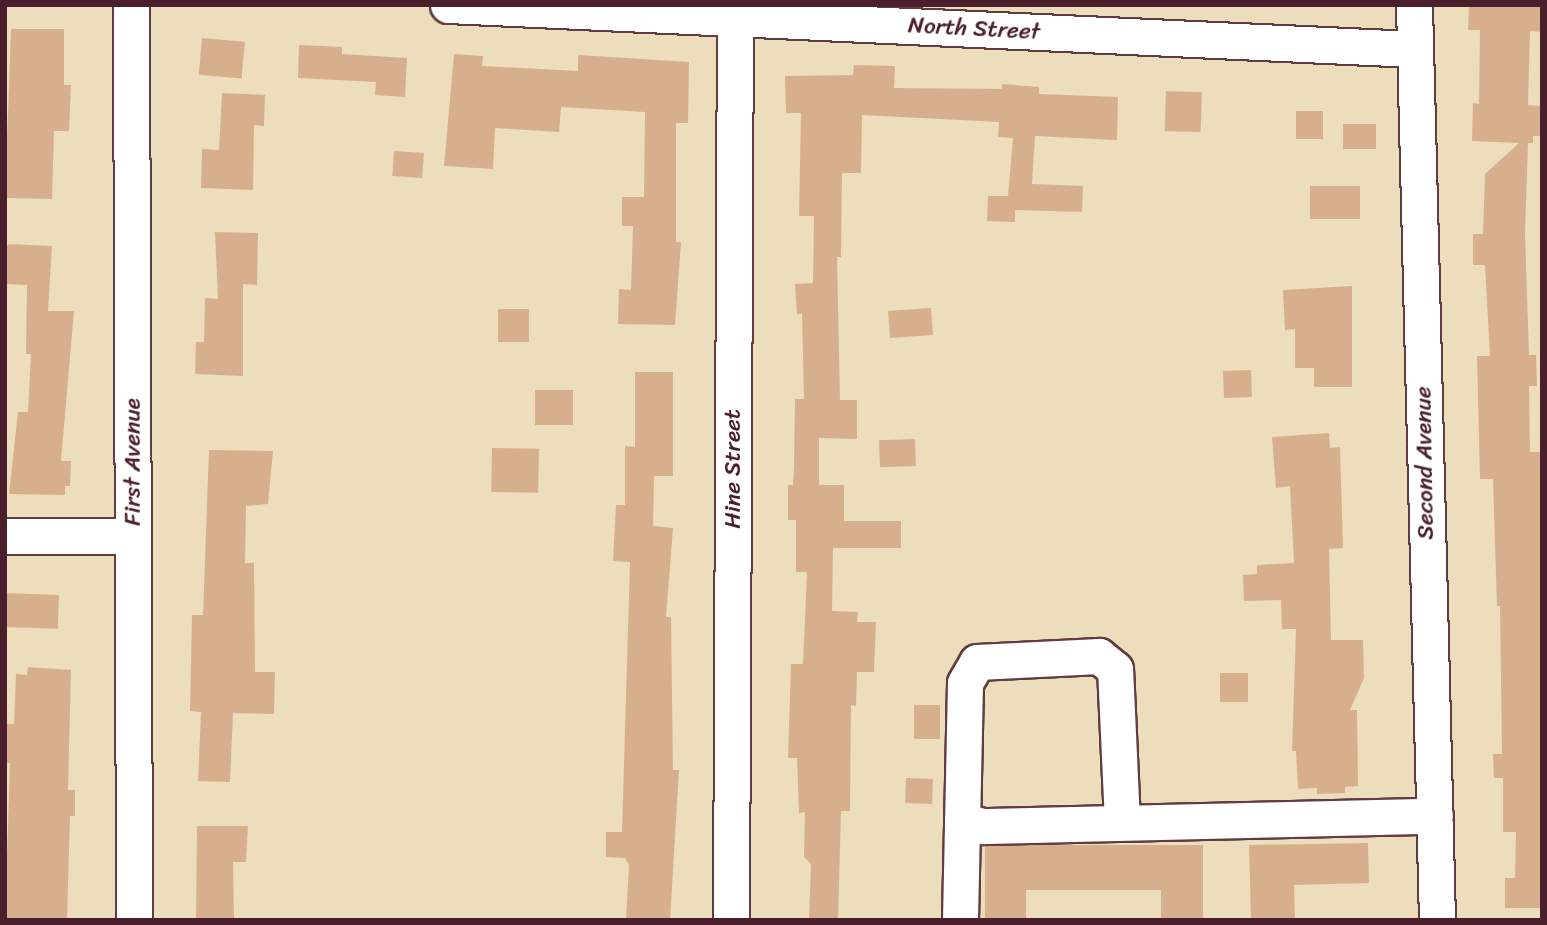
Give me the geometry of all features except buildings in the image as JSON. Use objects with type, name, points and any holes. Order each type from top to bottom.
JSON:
[{"type":"street","name":"First Avenue","points":[[131,5],[134,920]]},
{"type":"street","name":"North Street","points":[[448,5],[1415,49]]},
{"type":"street","name":"Second Avenue","points":[[1414,5],[1437,920]]},
{"type":"street","name":"Hine Street","points":[[731,920],[735,18]]},
{"type":"street","points":[[5,536],[133,536]]},
{"type":"street","points":[[960,920],[965,683],[977,662],[1099,656],[1115,669],[1122,822]]},
{"type":"street","points":[[962,821],[983,826],[1435,816]]}]
